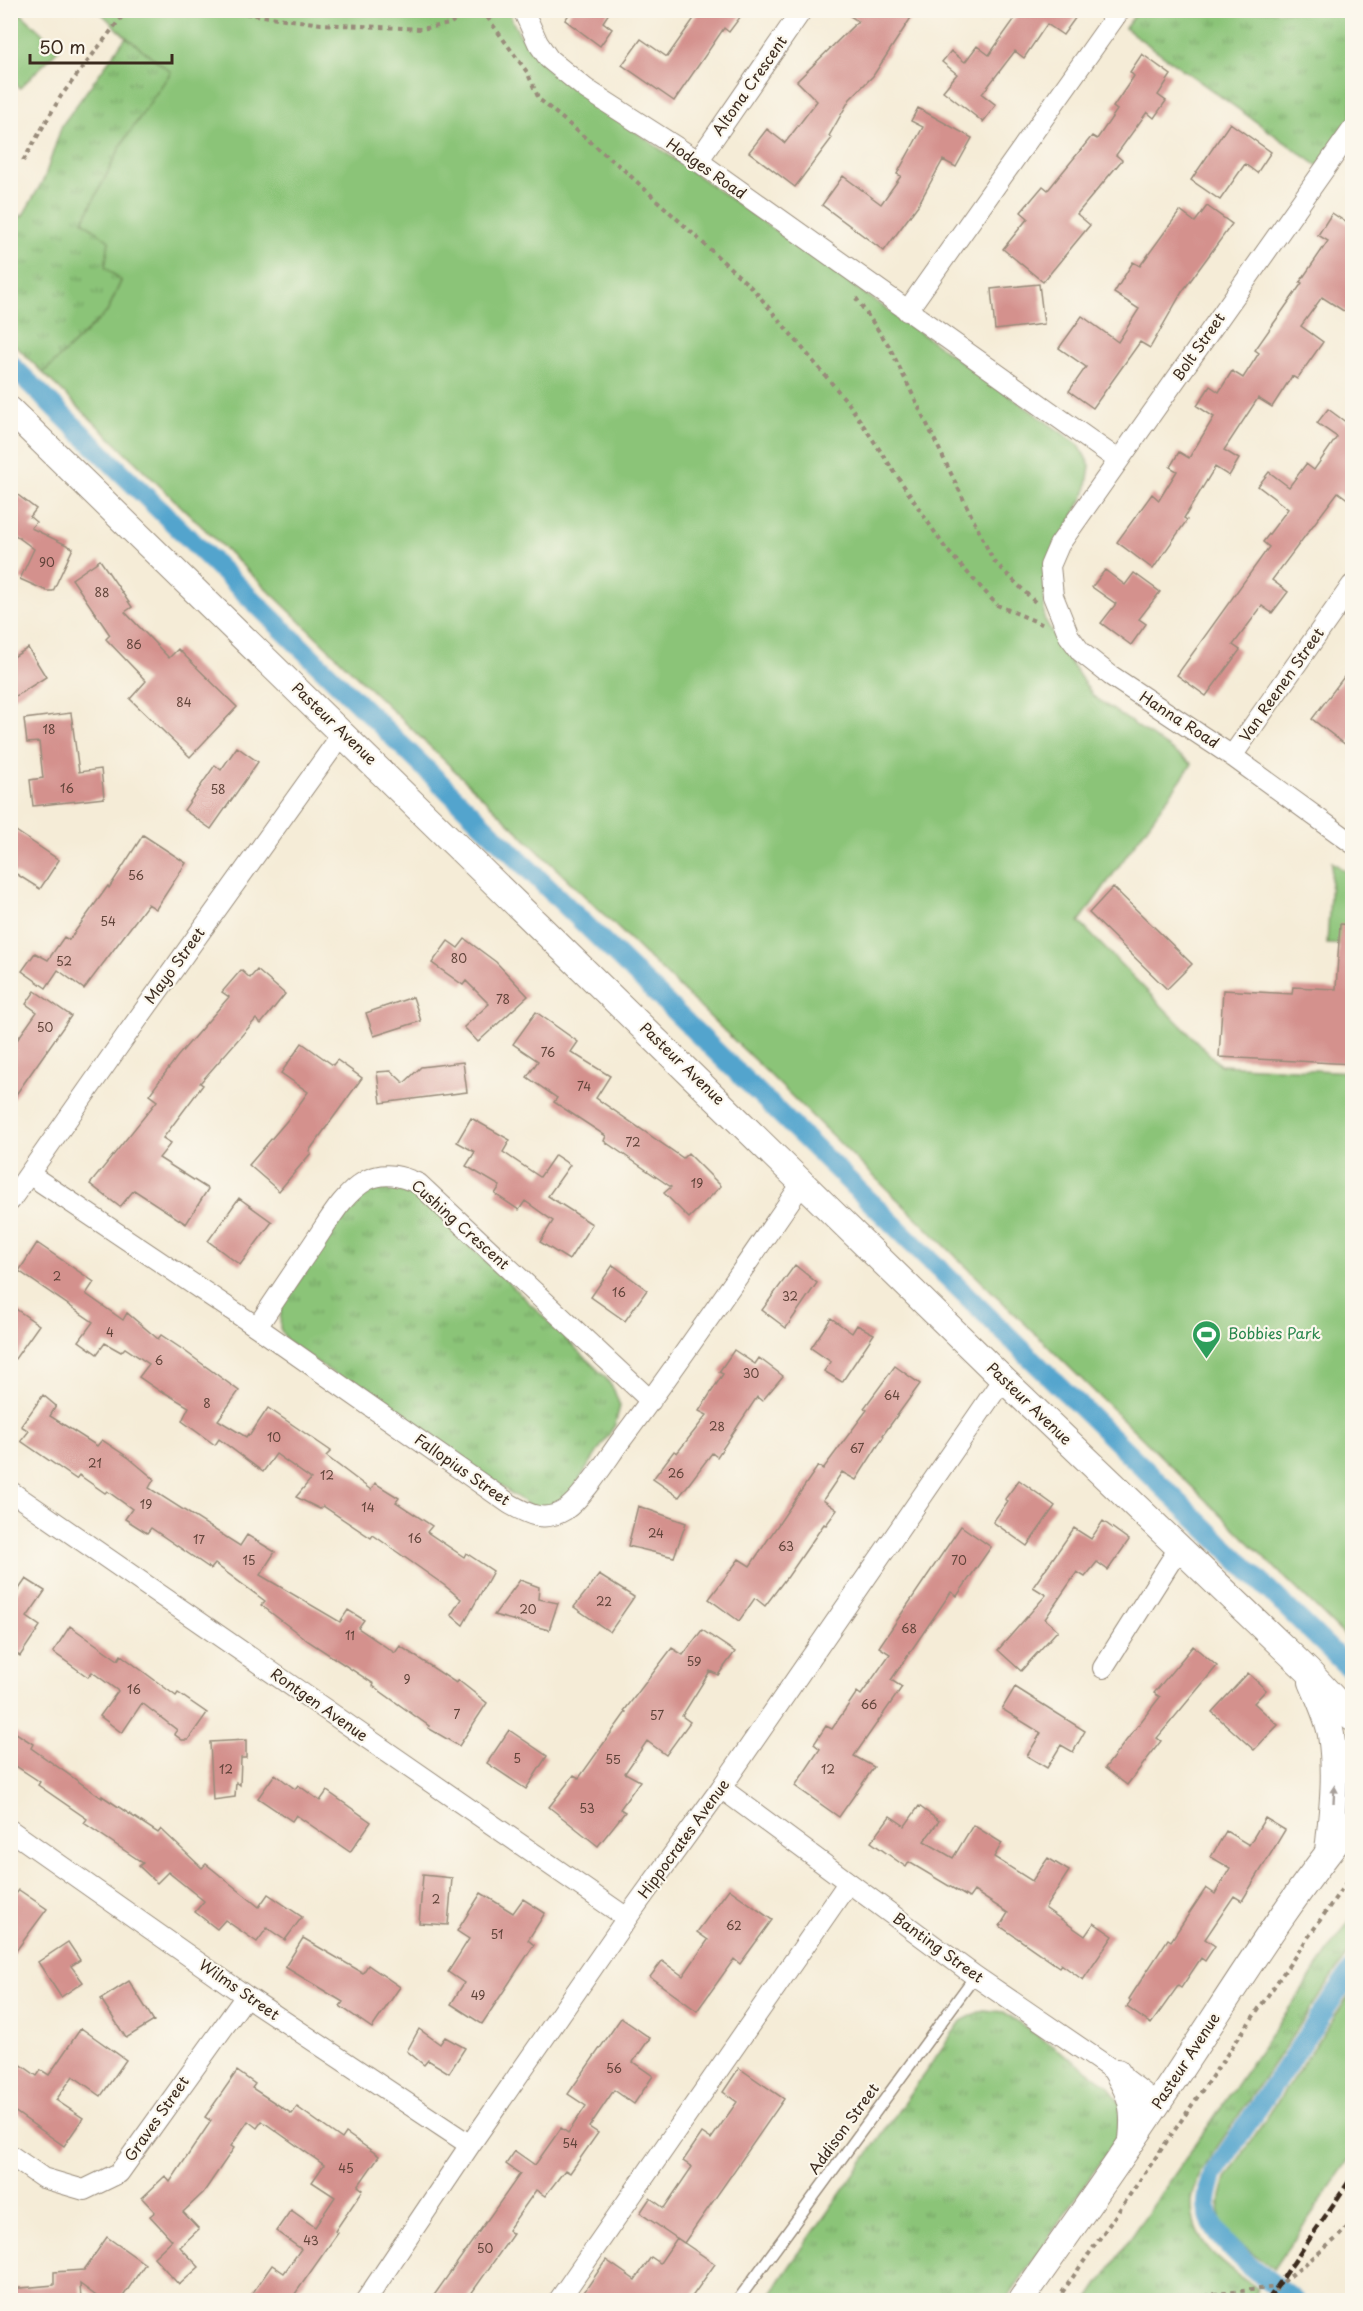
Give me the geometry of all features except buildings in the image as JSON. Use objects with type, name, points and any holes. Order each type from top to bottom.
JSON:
[{"type":"street","name":"Altona Crescent","points":[[698,161],[802,10]]},
{"type":"street","points":[[907,311],[1120,10]]},
{"type":"street","name":"Hodges Road","points":[[523,11],[538,44],[561,70],[586,89],[698,161],[1118,460]]},
{"type":"street","name":"Bolt Street","points":[[1050,566],[1059,545],[1118,460],[1353,130]]},
{"type":"street","name":"Pasteur Avenue","points":[[10,410],[1003,1379],[1308,1671],[1353,1718]]},
{"type":"street","name":"Hanna Road","points":[[1050,566],[1053,596],[1069,636],[1092,662],[1232,756],[1353,843]]},
{"type":"street","name":"Van Reenen Street","points":[[1232,756],[1353,585]]},
{"type":"street","name":"Mayo Street","points":[[10,1201],[343,733]]},
{"type":"street","name":"Fallopius Street","points":[[29,1174],[257,1327],[510,1504],[532,1516],[552,1516],[566,1510],[580,1495],[651,1401],[803,1182]]},
{"type":"street","name":"Cushing Crescent","points":[[257,1327],[338,1208],[356,1188],[369,1179],[386,1174],[404,1176],[419,1184],[651,1401]]},
{"type":"street","name":"Hippocrates Avenue","points":[[366,2301],[470,2145],[627,1918],[721,1788],[1003,1379]]},
{"type":"street","name":"Rontgen Avenue","points":[[10,1491],[627,1918]]},
{"type":"street","points":[[1103,1668],[1179,1548]]},
{"type":"street","points":[[1308,1671],[1331,1735],[1334,1797],[1328,1852]]},
{"type":"street","name":"Banting Street","points":[[721,1788],[975,1976],[1117,2072],[1158,2104]]},
{"type":"street","name":"Pasteur Avenue","points":[[1021,2301],[1158,2104],[1247,1968],[1328,1852],[1353,1823]]},
{"type":"street","name":"Wilms Street","points":[[10,1830],[246,1996],[470,2145]]},
{"type":"street","points":[[559,2301],[848,1883]]},
{"type":"street","name":"Graves Street","points":[[10,2155],[43,2178],[84,2190],[119,2174],[246,1996]]},
{"type":"street","points":[[1117,2072],[1132,2102],[1134,2115],[1132,2141]]},
{"type":"lane","name":"Addison Street","points":[[738,2301],[975,1976]]},
{"type":"path","points":[[23,161],[61,96],[127,10]]},
{"type":"path","points":[[219,10],[321,24],[421,29],[450,24],[466,10]]},
{"type":"path","points":[[482,10],[527,72],[539,99],[624,170],[753,290],[849,404],[946,549],[997,605],[1069,636]]},
{"type":"path","points":[[852,291],[889,346],[993,560],[1038,606]]},
{"type":"path","points":[[1058,2301],[1353,1874]]},
{"type":"path","points":[[1187,2301],[1216,2294],[1277,2287],[1353,2222]]},
{"type":"path","points":[[1273,2301],[1277,2287]]},
{"type":"green space","points":[[11,10],[18,11],[59,49],[20,88],[11,79]]},
{"type":"green space","points":[[99,11],[510,11],[520,35],[550,71],[1079,445],[1090,466],[1086,492],[1045,572],[1044,618],[1093,696],[1192,764],[1079,922],[1220,1065],[1352,1072],[1352,1643],[770,1075],[43,373],[107,312],[121,281],[105,267],[108,241],[83,221],[123,142],[170,72],[126,37]]},
{"type":"green space","points":[[1138,11],[1352,11],[1352,117],[1318,166],[1125,28]]},
{"type":"green space","points":[[126,37],[171,72],[123,142],[83,221],[109,241],[105,267],[121,281],[107,312],[43,373],[11,341],[11,211],[22,217],[44,179],[62,125]]},
{"type":"green space","points":[[1332,862],[1352,876],[1352,945],[1327,944]]},
{"type":"green space","points":[[389,1182],[404,1185],[419,1195],[606,1378],[614,1390],[620,1406],[615,1425],[565,1502],[548,1509],[533,1508],[287,1342],[280,1328],[281,1307],[345,1211],[362,1192]]},
{"type":"green space","points":[[1352,1917],[1352,1948],[1201,2171],[1194,2191],[1193,2218],[1198,2231],[1213,2254],[1258,2289],[1251,2300],[1088,2300]]},
{"type":"green space","points":[[1352,1991],[1352,2155],[1274,2269],[1240,2243],[1223,2225],[1219,2208],[1226,2178]]},
{"type":"green space","points":[[983,2010],[1004,2012],[1108,2085],[1121,2105],[1117,2138],[1006,2300],[766,2300],[961,2021]]},
{"type":"waterway","points":[[10,364],[1352,1671]]},
{"type":"waterway","points":[[1294,2300],[1256,2271],[1229,2246],[1210,2219],[1207,2206],[1208,2195],[1213,2174],[1352,1970]]},
{"type":"railway","points":[[1268,2300],[1352,2177]]},
{"type":"place","name":"Bobbies Park","points":[[1207,1360]]}]
